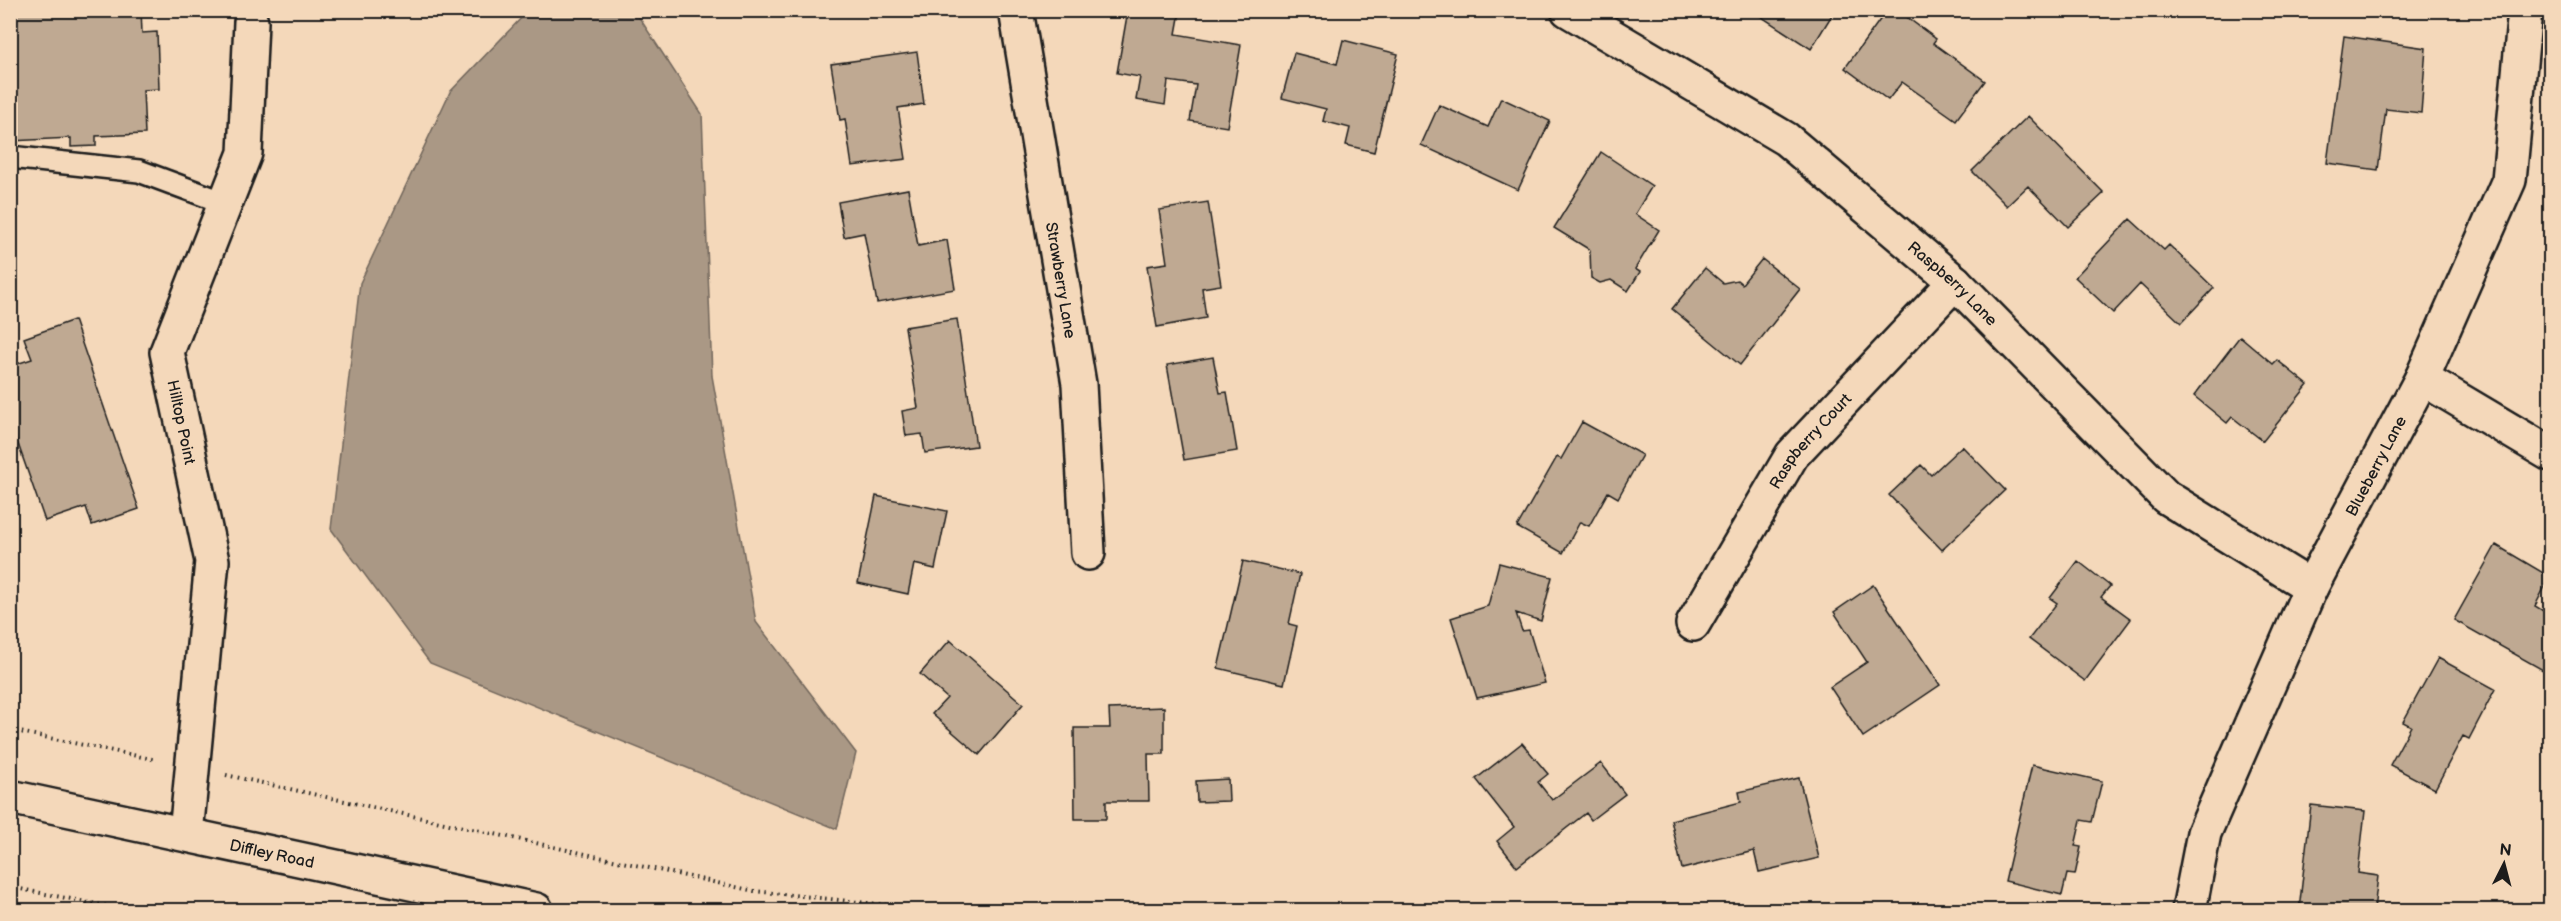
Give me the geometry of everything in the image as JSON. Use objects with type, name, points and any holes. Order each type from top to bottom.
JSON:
[{"type":"street","name":"Strawberry Lane","points":[[1016,10],[1079,384],[1088,553]]},
{"type":"street","name":"Raspberry Lane","points":[[1568,10],[1786,139],[1955,282],[2166,497],[2311,587]]},
{"type":"street","name":"Blueberry Lane","points":[[2189,910],[2204,833],[2311,587],[2422,378],[2509,180],[2525,10]]},
{"type":"street","name":"Hilltop Point","points":[[186,834],[212,561],[167,352],[244,153],[251,22]]},
{"type":"street","name":"Raspberry Court","points":[[1693,624],[1792,455],[1955,282]]},
{"type":"street","points":[[2422,378],[2550,454]]},
{"type":"street","name":"Diffley Road","points":[[10,796],[536,910]]},
{"type":"lane","points":[[10,157],[139,171],[225,203]]},
{"type":"path","points":[[10,730],[192,767],[754,891],[934,910]]},
{"type":"path","points":[[10,886],[128,910]]},
{"type":"shaded area","points":[[528,11],[635,11],[702,114],[712,376],[756,622],[856,753],[837,829],[430,663],[331,529],[360,283],[450,92]]},
{"type":"building","points":[[10,10],[141,10],[142,33],[157,32],[159,89],[143,90],[145,134],[96,136],[96,146],[71,147],[71,138],[10,141]]},
{"type":"building","points":[[1128,10],[1180,12],[1176,34],[1241,45],[1227,127],[1190,121],[1196,85],[1168,81],[1165,105],[1136,100],[1140,77],[1117,73]]},
{"type":"building","points":[[1751,10],[1835,10],[1811,49]]},
{"type":"building","points":[[1887,10],[1897,10],[1936,39],[1933,43],[1985,81],[1956,120],[1902,82],[1888,100],[1845,68]]},
{"type":"building","points":[[2344,36],[2426,48],[2421,113],[2386,109],[2378,170],[2327,163]]},
{"type":"building","points":[[1343,40],[1398,54],[1374,152],[1346,145],[1350,128],[1323,121],[1326,109],[1282,98],[1294,53],[1337,64]]},
{"type":"building","points":[[917,52],[924,104],[898,108],[906,159],[852,166],[845,119],[840,120],[831,64]]},
{"type":"building","points":[[1501,98],[1550,121],[1518,190],[1421,145],[1439,105],[1488,127]]},
{"type":"building","points":[[2028,116],[2104,193],[2068,227],[2028,186],[2007,206],[1972,171]]},
{"type":"building","points":[[1601,152],[1652,186],[1635,214],[1659,230],[1635,269],[1640,272],[1628,291],[1611,280],[1600,283],[1591,278],[1590,250],[1554,228]]},
{"type":"building","points":[[908,189],[918,246],[947,240],[955,289],[877,303],[864,233],[844,237],[838,202]]},
{"type":"building","points":[[1208,202],[1221,285],[1202,288],[1206,318],[1157,327],[1147,266],[1167,263],[1159,210]]},
{"type":"building","points":[[2130,219],[2164,250],[2169,245],[2214,288],[2181,323],[2140,284],[2113,313],[2075,277]]},
{"type":"building","points":[[1762,259],[1800,289],[1740,365],[1672,309],[1705,268],[1723,283],[1737,280],[1742,284]]},
{"type":"building","points":[[957,319],[976,446],[925,453],[922,434],[906,436],[902,411],[918,408],[905,327]]},
{"type":"building","points":[[74,320],[139,509],[92,525],[86,507],[45,521],[10,421],[10,366],[32,359],[24,338]]},
{"type":"building","points":[[2240,336],[2273,364],[2277,360],[2308,385],[2263,441],[2232,417],[2227,423],[2194,396]]},
{"type":"building","points":[[1213,357],[1220,393],[1227,392],[1237,451],[1184,460],[1167,365]]},
{"type":"building","points":[[1582,422],[1642,455],[1618,498],[1608,492],[1589,526],[1580,522],[1563,553],[1517,527],[1557,457],[1561,459]]},
{"type":"building","points":[[1962,446],[2005,490],[1942,550],[1889,495],[1921,465],[1931,475]]},
{"type":"building","points":[[876,496],[947,511],[935,569],[914,564],[908,594],[858,583]]},
{"type":"building","points":[[2496,545],[2550,577],[2535,606],[2550,615],[2550,674],[2454,620]]},
{"type":"building","points":[[1243,561],[1300,574],[1289,624],[1297,626],[1284,684],[1218,668]]},
{"type":"building","points":[[2078,561],[2110,586],[2101,597],[2131,619],[2085,681],[2029,639],[2057,603],[2050,598]]},
{"type":"building","points":[[1499,563],[1552,577],[1541,621],[1516,613],[1522,631],[1529,630],[1545,683],[1477,698],[1451,618],[1488,606]]},
{"type":"building","points":[[1873,585],[1940,685],[1863,737],[1830,687],[1867,662],[1834,612]]},
{"type":"building","points":[[950,640],[1023,704],[979,755],[932,714],[947,698],[920,674]]},
{"type":"building","points":[[2438,658],[2495,689],[2469,739],[2463,736],[2435,789],[2390,765],[2411,726],[2403,722]]},
{"type":"building","points":[[1164,707],[1164,754],[1148,754],[1149,801],[1106,801],[1106,819],[1075,819],[1074,728],[1110,728],[1109,709]]},
{"type":"building","points":[[1522,743],[1548,774],[1538,782],[1552,800],[1601,763],[1625,794],[1591,820],[1586,813],[1517,867],[1497,841],[1514,827],[1476,779]]},
{"type":"building","points":[[2032,765],[2102,781],[2092,822],[2081,820],[2075,846],[2081,847],[2075,875],[2067,874],[2062,895],[2005,881]]},
{"type":"building","points":[[1799,778],[1819,858],[1759,872],[1754,851],[1682,869],[1671,820],[1741,802],[1739,792]]},
{"type":"building","points":[[1228,779],[1229,801],[1197,802],[1196,781]]},
{"type":"building","points":[[2311,805],[2365,811],[2358,873],[2378,876],[2374,910],[2299,910]]}]
